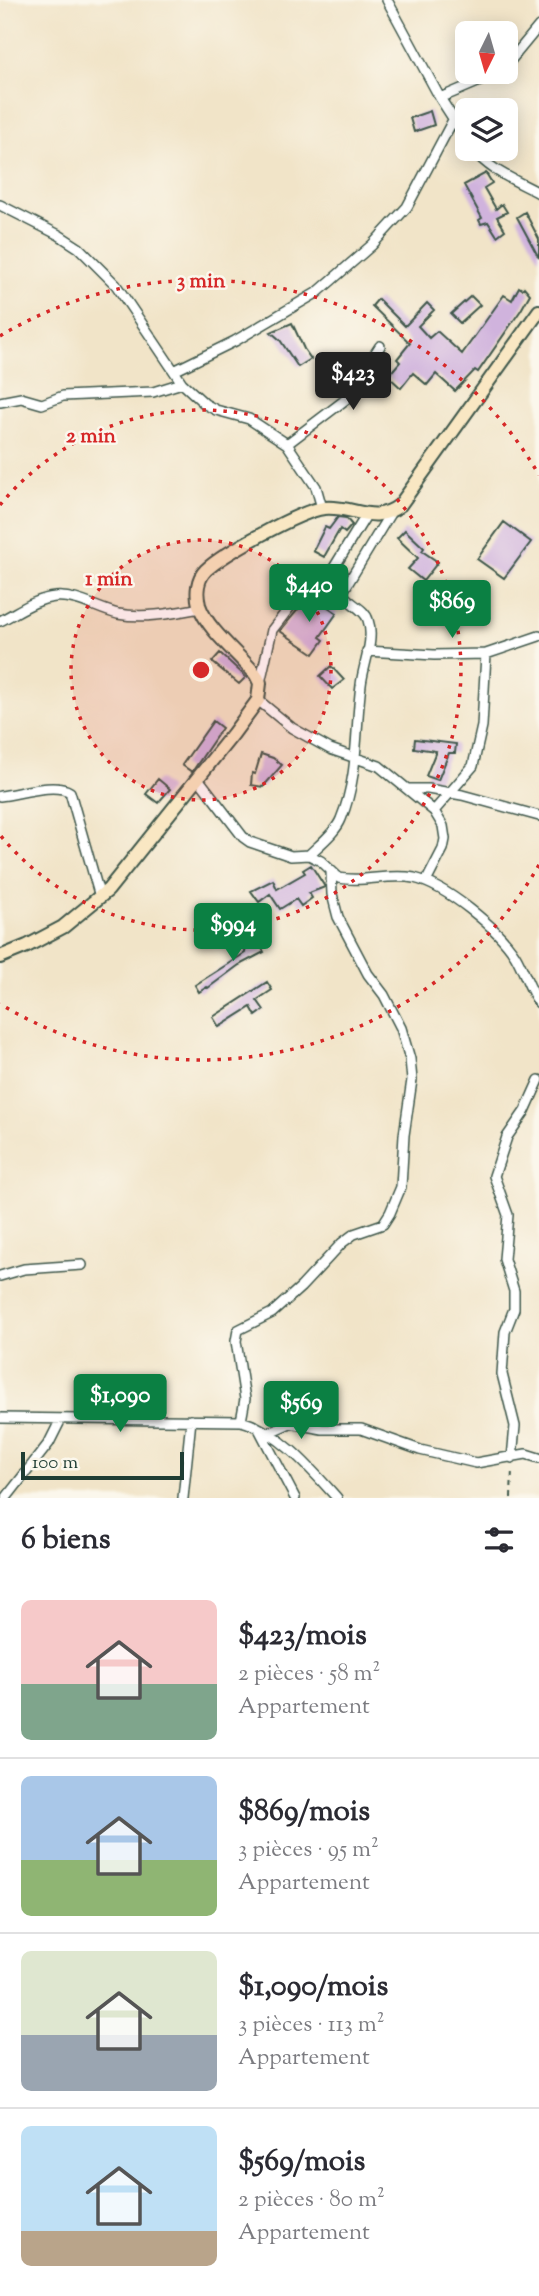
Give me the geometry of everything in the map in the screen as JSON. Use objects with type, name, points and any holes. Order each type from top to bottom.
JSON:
[{"type":"main road","points":[[0,957],[63,927],[104,893],[258,700],[260,683],[200,608],[198,583],[205,571],[240,548],[322,508],[346,509],[381,516],[400,505],[539,311]]},
{"type":"street","points":[[387,0],[455,123]]},
{"type":"street","points":[[518,51],[539,26]]},
{"type":"street","points":[[440,98],[473,84]]},
{"type":"street","points":[[174,371],[235,341],[318,292],[372,245],[407,207],[453,120]]},
{"type":"street","points":[[486,161],[498,171],[539,193]]},
{"type":"street","points":[[0,205],[79,248],[116,285],[182,383],[205,404],[216,410],[249,419],[287,444],[316,486],[322,508]]},
{"type":"street","points":[[287,444],[345,400],[380,346]]},
{"type":"street","points":[[0,402],[21,398],[43,404],[63,396],[153,392],[182,383]]},
{"type":"street","points":[[309,855],[340,822],[351,789],[356,758],[359,698],[369,631],[367,617],[344,597],[344,590],[391,512]]},
{"type":"street","points":[[260,683],[272,630],[303,590],[327,579],[367,514]]},
{"type":"street","points":[[327,579],[344,590]]},
{"type":"street","points":[[0,621],[35,602],[54,597],[66,597],[118,614],[158,615],[200,608]]},
{"type":"street","points":[[367,651],[434,655],[486,654],[539,636]]},
{"type":"street","points":[[434,811],[473,766],[482,726],[486,654]]},
{"type":"street","points":[[258,700],[292,728],[330,749],[379,766],[434,811],[443,826],[445,839],[443,849],[426,882]]},
{"type":"street","points":[[197,777],[246,840],[291,856],[309,855],[321,861],[339,878],[395,876],[426,882],[467,906],[514,953],[539,1003]]},
{"type":"street","points":[[0,796],[50,787],[63,787],[70,792],[104,893]]},
{"type":"street","points":[[408,789],[451,793],[539,817]]},
{"type":"street","points":[[241,1421],[245,1399],[236,1341],[238,1330],[272,1313],[301,1287],[342,1242],[354,1234],[383,1224],[401,1187],[412,1069],[410,1059],[401,1028],[338,917],[332,894],[331,872]]},
{"type":"street","points":[[512,1458],[515,1426],[502,1374],[505,1332],[514,1309],[514,1291],[504,1259],[508,1215],[494,1176],[507,1137],[525,1111],[539,1080]]},
{"type":"street","points":[[0,1276],[24,1269],[82,1265]]},
{"type":"street","points":[[0,1418],[241,1421],[256,1425],[267,1433],[308,1467],[337,1498]]},
{"type":"street","points":[[6,1498],[50,1443],[61,1419]]},
{"type":"street","points":[[183,1498],[191,1420]]},
{"type":"street","points":[[267,1433],[290,1423],[322,1429],[361,1429],[420,1450],[476,1463],[526,1454],[539,1458]]},
{"type":"street","points":[[256,1425],[295,1498]]},
{"type":"path","points":[[511,1498],[512,1458]]},
{"type":"building","points":[[430,111],[434,125],[414,132],[410,118]]},
{"type":"building","points":[[486,173],[492,183],[484,188],[496,209],[502,204],[507,212],[497,217],[505,230],[497,236],[488,222],[481,224],[479,220],[482,218],[464,185]]},
{"type":"building","points":[[525,212],[539,239],[539,258],[517,217]]},
{"type":"building","points":[[519,287],[524,287],[530,294],[521,310],[478,372],[475,370],[455,391],[436,374],[427,385],[413,373],[401,388],[388,376],[400,362],[397,359],[410,343],[372,306],[378,299],[405,326],[427,303],[434,310],[418,326],[429,338],[437,331],[462,354],[504,295],[512,300]]},
{"type":"building","points":[[471,296],[480,305],[460,323],[451,314]]},
{"type":"building","points":[[292,323],[311,359],[298,367],[280,340],[271,332]]},
{"type":"building","points":[[338,517],[346,518],[352,525],[345,533],[340,529],[324,557],[313,551],[325,527],[329,529]]},
{"type":"building","points":[[504,522],[531,542],[504,578],[477,559]]},
{"type":"building","points":[[405,530],[424,548],[422,551],[438,562],[423,581],[408,569],[418,558],[397,538]]},
{"type":"building","points":[[310,595],[337,613],[320,637],[324,640],[314,654],[280,631]]},
{"type":"building","points":[[220,653],[246,677],[239,684],[212,662]]},
{"type":"building","points":[[331,666],[344,680],[332,689],[320,676]]},
{"type":"building","points":[[213,721],[222,728],[192,772],[182,765]]},
{"type":"building","points":[[415,739],[456,744],[455,753],[449,753],[438,780],[426,776],[436,751],[414,748]]},
{"type":"building","points":[[261,754],[282,765],[263,787],[251,785],[252,773],[255,774]]},
{"type":"building","points":[[158,779],[170,789],[158,803],[146,794]]},
{"type":"building","points":[[311,865],[325,887],[309,893],[312,898],[301,906],[296,899],[280,909],[270,894],[259,902],[251,891],[273,880],[277,889],[305,873],[303,870]]},
{"type":"building","points":[[247,935],[255,936],[264,952],[199,992],[195,985],[245,953]]},
{"type":"building","points":[[267,982],[272,990],[257,1000],[264,1010],[256,1016],[251,1007],[219,1027],[213,1017]]}]
